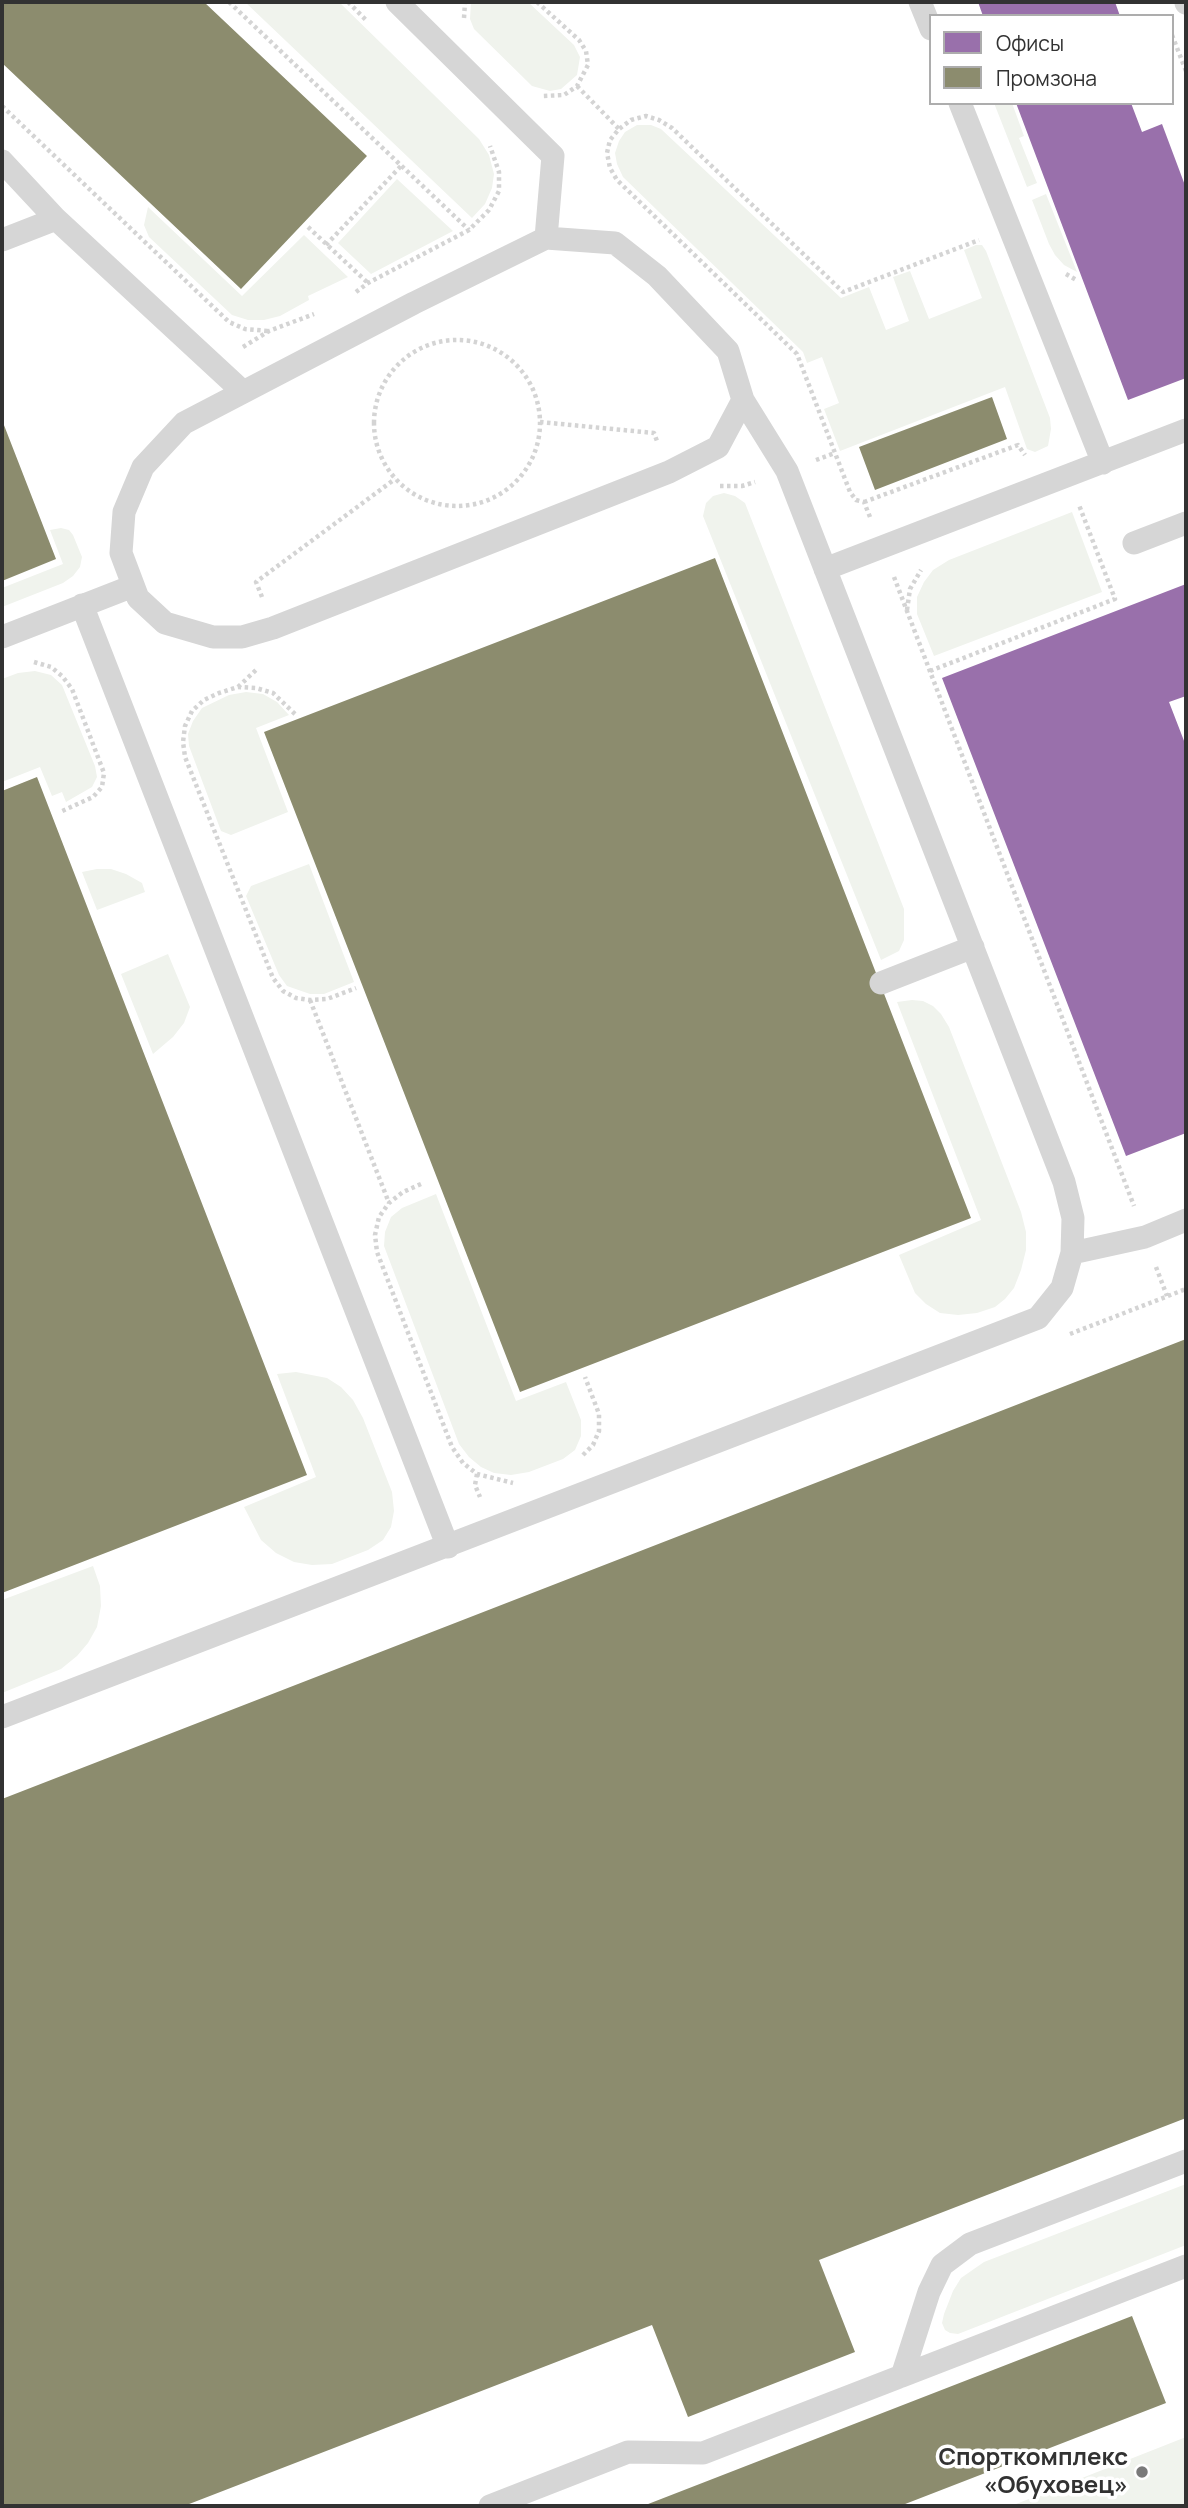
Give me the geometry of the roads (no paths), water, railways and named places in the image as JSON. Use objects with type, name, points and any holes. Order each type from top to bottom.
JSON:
[{"type":"lane","points":[[397,2],[553,156],[546,238]]},
{"type":"lane","points":[[920,2],[929,24]]},
{"type":"lane","points":[[961,105],[1103,463]]},
{"type":"lane","points":[[2,161],[56,219],[242,391]]},
{"type":"lane","points":[[2,240],[56,219]]},
{"type":"lane","points":[[2,1717],[1038,1318],[1062,1288],[1072,1253],[1073,1219],[1064,1182],[787,471],[743,400],[728,351],[657,276],[615,243],[546,238],[242,391],[184,423],[143,467],[124,512],[121,553],[138,598],[166,624],[213,637],[242,637],[273,628],[669,472],[718,447],[743,400]]},
{"type":"lane","points":[[825,569],[1186,430]]},
{"type":"lane","points":[[1134,543],[1186,523]]},
{"type":"lane","points":[[2,636],[133,586]]},
{"type":"lane","points":[[82,605],[448,1547]]},
{"type":"lane","points":[[881,984],[973,947]]},
{"type":"lane","points":[[1072,1253],[1145,1237],[1186,1220]]},
{"type":"lane","points":[[902,2376],[929,2292],[942,2265],[970,2244],[1186,2161]]},
{"type":"lane","points":[[490,2506],[628,2452],[703,2453],[1186,2266]]},
{"type":"place","name":"Спорткомплекс «Обуховец»","points":[[1142,2472]]}]
